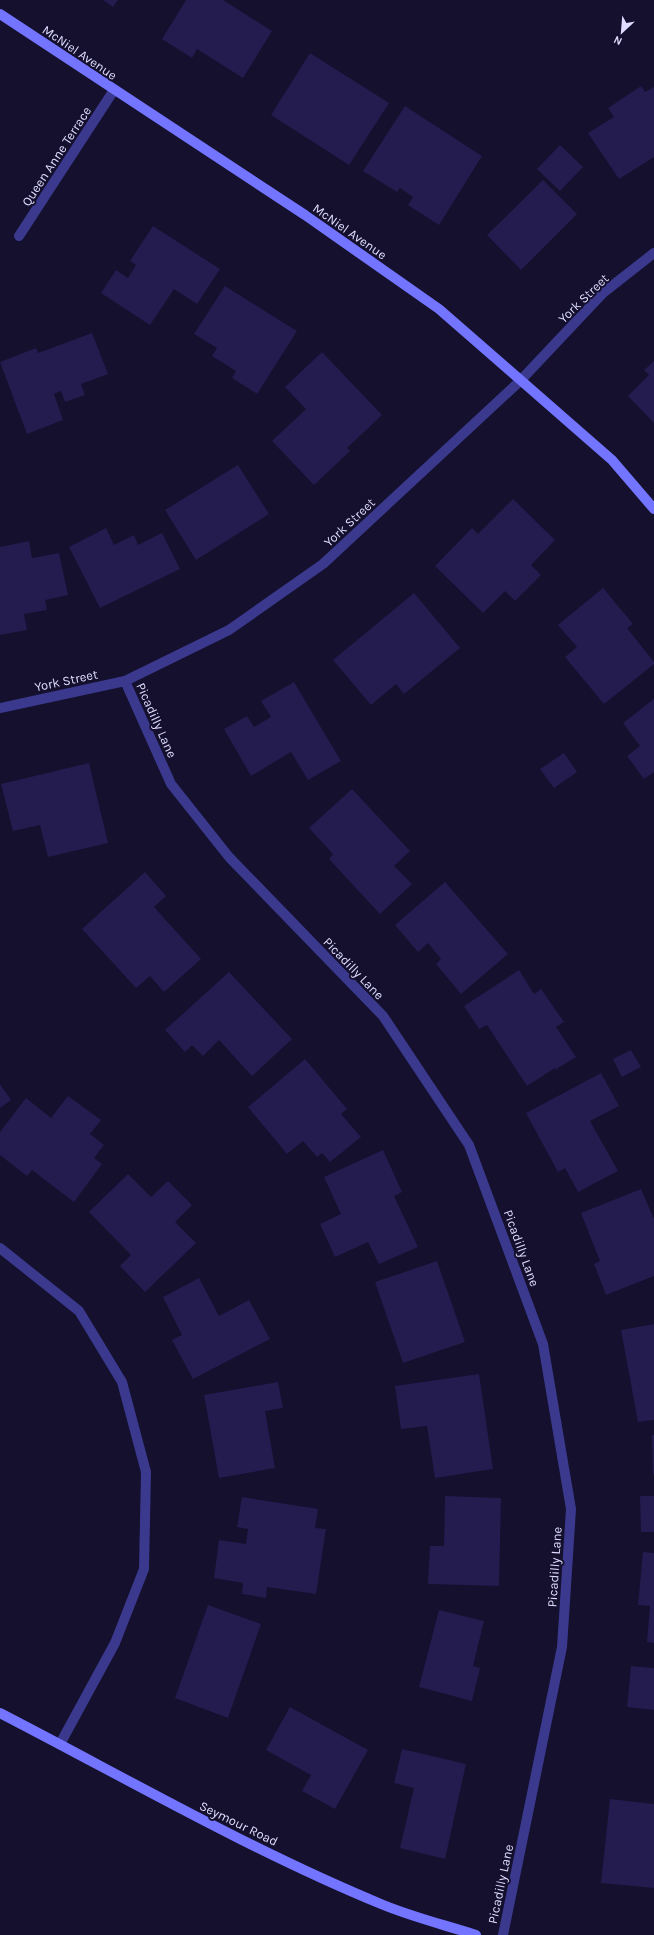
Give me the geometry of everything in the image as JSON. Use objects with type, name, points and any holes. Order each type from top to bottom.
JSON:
[{"type":"street","name":"McNiel Avenue","points":[[0,14],[305,215],[439,309],[612,460],[654,510]]},
{"type":"street","name":"Queen Anne Terrace","points":[[19,236],[114,90]]},
{"type":"street","name":"York Street","points":[[0,708],[125,681],[229,630],[323,564],[520,381],[603,293],[654,253]]},
{"type":"street","name":"Picadilly Lane","points":[[125,681],[172,784],[228,857],[383,1016],[470,1145],[544,1344],[570,1509],[562,1647],[503,1935]]},
{"type":"street","points":[[0,1248],[79,1311],[122,1382],[146,1472],[144,1569],[115,1643],[60,1744]]},
{"type":"street","name":"Seymour Road","points":[[0,1713],[153,1795],[328,1881],[383,1905],[476,1935]]},
{"type":"building","points":[[103,0],[118,0],[113,7]]},
{"type":"building","points":[[186,0],[223,0],[272,31],[243,78],[197,49],[192,58],[162,39]]},
{"type":"building","points":[[310,53],[389,103],[349,165],[271,115]]},
{"type":"building","points":[[641,86],[645,92],[654,87],[654,157],[619,179],[588,133],[614,117],[608,108]]},
{"type":"building","points":[[405,106],[482,156],[439,225],[408,205],[413,197],[400,188],[397,192],[363,171]]},
{"type":"building","points":[[560,145],[583,167],[560,191],[537,169]]},
{"type":"building","points":[[543,180],[577,214],[521,270],[487,235]]},
{"type":"building","points":[[153,226],[220,269],[197,304],[174,289],[150,325],[101,293],[116,270],[128,278],[136,265],[130,261]]},
{"type":"building","points":[[225,286],[297,331],[257,394],[232,378],[236,371],[212,356],[217,348],[194,334]]},
{"type":"building","points":[[92,333],[108,374],[81,384],[85,395],[65,402],[61,391],[54,394],[63,420],[27,434],[0,362],[36,348],[38,353]]},
{"type":"building","points":[[322,352],[382,415],[347,448],[350,451],[314,485],[272,441],[306,409],[285,387]]},
{"type":"building","points":[[654,361],[654,423],[628,396],[649,375],[644,370]]},
{"type":"building","points":[[238,465],[269,514],[196,560],[165,510]]},
{"type":"building","points":[[513,499],[555,540],[531,565],[541,575],[515,601],[505,591],[483,613],[435,566],[472,528],[478,534]]},
{"type":"building","points":[[106,528],[114,545],[134,535],[138,545],[162,533],[180,569],[100,608],[69,547]]},
{"type":"building","points":[[29,541],[32,558],[59,553],[68,595],[45,600],[47,610],[24,614],[27,630],[0,635],[0,547]]},
{"type":"building","points":[[603,588],[633,624],[627,628],[654,662],[654,664],[604,704],[565,657],[577,647],[558,625]]},
{"type":"building","points":[[414,593],[460,648],[404,694],[396,684],[371,705],[333,660]]},
{"type":"building","points":[[294,682],[341,761],[308,780],[291,752],[251,776],[224,729],[247,716],[254,727],[271,717],[261,701]]},
{"type":"building","points":[[654,699],[654,772],[644,779],[627,756],[640,746],[623,723]]},
{"type":"building","points":[[564,753],[577,772],[554,788],[540,769]]},
{"type":"building","points":[[89,763],[108,843],[48,857],[40,825],[13,831],[1,784]]},
{"type":"building","points":[[352,789],[410,851],[394,866],[412,884],[380,914],[329,859],[333,854],[309,828]]},
{"type":"building","points":[[145,872],[166,896],[154,907],[201,959],[164,992],[150,976],[136,988],[82,929]]},
{"type":"building","points":[[445,882],[508,954],[461,994],[436,964],[441,959],[428,943],[418,952],[395,925]]},
{"type":"building","points":[[519,970],[534,994],[541,989],[564,1022],[556,1027],[576,1057],[555,1070],[555,1068],[527,1086],[487,1025],[479,1029],[464,1006]]},
{"type":"building","points":[[229,972],[292,1039],[252,1076],[219,1040],[203,1056],[192,1045],[185,1052],[165,1030]]},
{"type":"building","points":[[631,1050],[641,1067],[622,1077],[613,1059]]},
{"type":"building","points":[[305,1059],[347,1109],[341,1114],[361,1137],[330,1162],[322,1153],[317,1157],[303,1141],[287,1154],[248,1107]]},
{"type":"building","points":[[601,1073],[619,1106],[590,1121],[618,1171],[578,1192],[565,1168],[558,1172],[526,1113]]},
{"type":"building","points":[[0,1084],[11,1100],[0,1108]]},
{"type":"building","points":[[68,1096],[101,1120],[90,1134],[104,1145],[94,1158],[102,1164],[74,1202],[32,1170],[27,1176],[0,1155],[0,1132],[26,1098],[51,1118]]},
{"type":"building","points":[[383,1150],[402,1192],[394,1196],[418,1247],[379,1264],[368,1242],[335,1257],[320,1224],[341,1214],[324,1177]]},
{"type":"building","points":[[128,1174],[151,1197],[168,1181],[192,1205],[175,1222],[196,1243],[145,1292],[120,1266],[131,1255],[89,1212]]},
{"type":"building","points":[[641,1189],[654,1219],[654,1276],[606,1295],[594,1264],[600,1261],[581,1213]]},
{"type":"building","points":[[437,1261],[465,1342],[403,1363],[375,1282]]},
{"type":"building","points":[[199,1278],[219,1316],[249,1300],[270,1339],[193,1379],[172,1340],[182,1335],[163,1297]]},
{"type":"building","points":[[654,1324],[654,1420],[638,1422],[621,1330]]},
{"type":"building","points":[[479,1374],[493,1469],[435,1478],[427,1426],[401,1429],[395,1386]]},
{"type":"building","points":[[278,1382],[283,1408],[265,1411],[275,1468],[219,1478],[204,1395]]},
{"type":"building","points":[[652,1435],[654,1435],[653,1475]]},
{"type":"building","points":[[445,1496],[501,1498],[499,1586],[428,1584],[430,1546],[444,1546]]},
{"type":"building","points":[[640,1496],[654,1496],[654,1532],[641,1532]]},
{"type":"building","points":[[242,1497],[318,1509],[315,1528],[326,1529],[316,1594],[267,1587],[266,1598],[242,1594],[243,1583],[214,1578],[219,1540],[246,1544],[248,1529],[237,1527]]},
{"type":"building","points":[[643,1552],[654,1553],[654,1643],[647,1642],[650,1606],[638,1605]]},
{"type":"building","points":[[208,1605],[261,1624],[228,1718],[175,1698]]},
{"type":"building","points":[[439,1610],[484,1621],[473,1666],[480,1668],[472,1701],[419,1687]]},
{"type":"building","points":[[631,1666],[654,1668],[654,1710],[627,1707]]},
{"type":"building","points":[[290,1707],[368,1750],[335,1809],[302,1791],[311,1775],[266,1750]]},
{"type":"building","points":[[402,1749],[466,1764],[445,1859],[400,1848],[414,1788],[394,1783]]},
{"type":"building","points":[[610,1799],[654,1804],[654,1888],[601,1883]]}]
